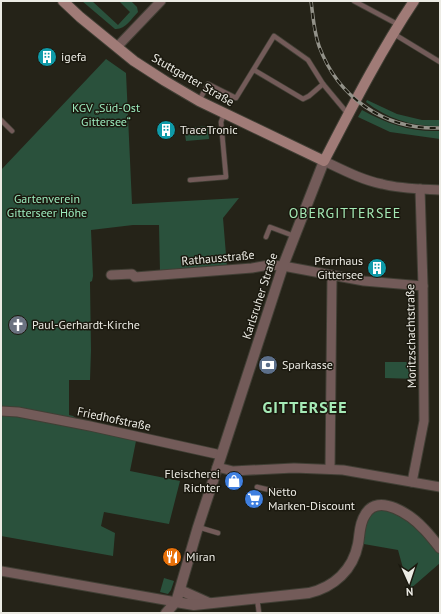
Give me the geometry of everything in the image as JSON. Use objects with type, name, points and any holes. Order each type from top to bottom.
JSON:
[{"type":"main road","name":"Stuttgarter Straße","points":[[63,1],[80,17],[134,61],[199,101],[324,161]]},
{"type":"main road","name":"Karlsruher Straße","points":[[324,161],[348,114],[414,1]]},
{"type":"street","points":[[117,47],[161,1]]},
{"type":"street","points":[[324,161],[361,178],[381,184],[440,190]]},
{"type":"street","name":"Karlsruher Straße","points":[[166,613],[176,602],[217,467],[283,266],[324,161]]},
{"type":"street","name":"Moritzschachtstraße","points":[[412,482],[424,421],[423,286],[420,189]]},
{"type":"street","name":"Rathausstraße","points":[[111,275],[132,274],[135,277],[252,268],[269,265],[283,266],[364,281],[423,286]]},
{"type":"street","points":[[330,469],[332,275]]},
{"type":"street","name":"Friedhofstraße","points":[[1,411],[18,410],[221,455]]},
{"type":"street","points":[[217,467],[233,471],[294,468],[330,469],[360,472],[440,487]]},
{"type":"street","points":[[1,570],[190,605],[316,591],[324,588],[339,579],[346,571],[354,558],[362,520],[368,510],[380,504],[407,515],[423,528],[439,545]]},
{"type":"street","points":[[180,590],[209,603]]},
{"type":"lane","points":[[354,1],[440,62]]},
{"type":"lane","points":[[199,101],[208,84],[236,98],[274,36],[308,60],[323,84],[348,114]]},
{"type":"lane","points":[[254,70],[303,99],[323,84]]},
{"type":"lane","points":[[190,180],[226,177],[221,122],[224,114]]},
{"type":"lane","points":[[1,120],[12,131]]},
{"type":"lane","points":[[266,237],[270,227],[294,236]]},
{"type":"lane","points":[[258,487],[274,491],[283,491]]},
{"type":"lane","points":[[198,527],[218,533]]},
{"type":"lane","points":[[258,598],[259,613]]},
{"type":"green space","points":[[82,1],[92,1],[118,25],[130,12],[119,1],[131,1],[137,7],[138,12],[125,26],[115,29]]},
{"type":"green space","points":[[106,59],[126,73],[132,204],[239,198],[223,218],[227,267],[160,272],[159,225],[133,225],[91,230],[93,276],[92,281],[90,282],[90,380],[69,380],[69,415],[77,419],[137,436],[130,471],[180,481],[169,524],[104,512],[101,526],[115,533],[113,556],[1,536],[1,170]]},
{"type":"green space","points":[[367,100],[397,114],[422,120],[440,120],[440,126],[420,125],[401,121],[374,108],[366,102]]},
{"type":"green space","points":[[362,110],[400,126],[419,130],[440,131],[440,139],[390,132],[358,117]]},
{"type":"green space","points":[[208,126],[209,139],[186,141],[184,128]]},
{"type":"green space","points":[[385,362],[416,362],[416,379],[385,378]]},
{"type":"green space","points":[[397,509],[440,548],[440,563],[409,590],[398,550],[358,543],[368,510]]},
{"type":"green space","points":[[164,578],[174,581],[168,594],[160,592]]},
{"type":"railway","points":[[311,1],[317,41],[327,65],[338,81],[351,95],[366,107],[383,117],[420,127],[440,128]]},
{"type":"place","name":"igefa","points":[[47,57]]},
{"type":"place","name":"TraceTronic","points":[[166,130]]},
{"type":"place","name":"Pfarrhaus Gittersee","points":[[377,268]]},
{"type":"place","name":"Paul-Gerhardt-Kirche","points":[[18,325]]},
{"type":"place","name":"Sparkasse","points":[[268,365]]},
{"type":"place","name":"Fleischerei Richter","points":[[234,481]]},
{"type":"place","name":"Netto Marken-Discount","points":[[254,499]]},
{"type":"place","name":"Miran","points":[[172,557]]},
{"type":"district","name":"OBERGITTERSEE","points":[[345,213]]},
{"type":"district","name":"GITTERSEE","points":[[305,407]]},
{"type":"park label","name":"KGV „Süd-Ost Gittersee“","points":[[106,115]]},
{"type":"park label","name":"Gartenverein Gitterseer Höhe","points":[[47,206]]}]
